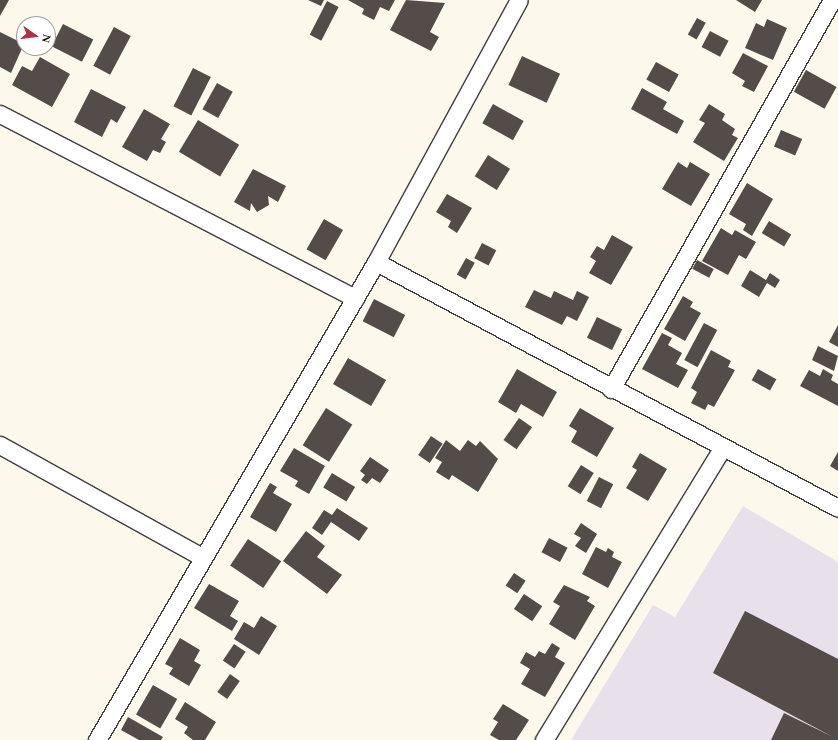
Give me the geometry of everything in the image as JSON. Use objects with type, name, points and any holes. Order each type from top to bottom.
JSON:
[{"type":"street","points":[[612,389],[832,0]]},
{"type":"street","points":[[97,740],[202,557],[376,262],[516,1]]},
{"type":"street","points":[[0,114],[355,298]]},
{"type":"street","points":[[376,262],[722,448],[838,508]]},
{"type":"street","points":[[0,445],[202,557]]},
{"type":"street","points":[[544,740],[722,448]]},
{"type":"shaded area","points":[[743,506],[838,562],[838,740],[571,740],[653,605],[675,617]]},
{"type":"building","points":[[0,0],[9,0],[0,16]]},
{"type":"building","points":[[308,0],[324,0],[321,6]]},
{"type":"building","points":[[348,0],[395,0],[389,11],[380,7],[374,20],[362,14],[364,9]]},
{"type":"building","points":[[406,0],[445,3],[430,32],[439,37],[431,51],[390,30]]},
{"type":"building","points":[[736,0],[762,0],[755,12]]},
{"type":"building","points":[[327,1],[339,7],[321,41],[310,35]]},
{"type":"building","points":[[697,18],[706,23],[697,39],[688,35]]},
{"type":"building","points":[[767,19],[787,28],[773,60],[745,48],[756,23],[764,27]]},
{"type":"building","points":[[63,24],[93,39],[82,62],[56,48],[56,38]]},
{"type":"building","points":[[114,27],[131,36],[110,75],[93,66]]},
{"type":"building","points":[[710,31],[729,41],[720,57],[702,47]]},
{"type":"building","points":[[0,32],[16,40],[16,56],[19,56],[11,73],[0,67]]},
{"type":"building","points":[[743,53],[768,66],[754,92],[742,86],[745,81],[732,73]]},
{"type":"building","points":[[522,56],[560,74],[547,103],[508,85]]},
{"type":"building","points":[[40,57],[70,74],[52,107],[12,85],[22,66],[32,71]]},
{"type":"building","points":[[656,62],[679,75],[669,92],[646,79]]},
{"type":"building","points":[[193,68],[211,77],[191,115],[173,106]]},
{"type":"building","points":[[806,70],[837,87],[824,109],[794,92]]},
{"type":"building","points":[[217,83],[233,92],[218,118],[202,109]]},
{"type":"building","points":[[642,88],[667,102],[663,109],[684,121],[677,134],[631,109]]},
{"type":"building","points":[[91,89],[126,107],[117,123],[111,119],[102,137],[74,122]]},
{"type":"building","points":[[493,104],[524,121],[513,140],[482,123]]},
{"type":"building","points":[[709,104],[725,114],[722,120],[735,129],[732,135],[738,138],[724,161],[693,142],[705,123],[699,120]]},
{"type":"building","points":[[144,109],[170,124],[161,139],[166,142],[160,153],[153,150],[147,161],[122,147]]},
{"type":"building","points":[[198,120],[239,145],[220,176],[179,152]]},
{"type":"building","points":[[781,130],[802,139],[795,156],[774,147]]},
{"type":"building","points":[[488,155],[510,169],[497,190],[475,176]]},
{"type":"building","points":[[678,162],[687,168],[690,162],[710,174],[691,206],[662,189]]},
{"type":"building","points":[[253,169],[286,186],[278,202],[268,196],[269,205],[257,212],[251,203],[250,211],[234,202]]},
{"type":"building","points":[[747,183],[773,199],[752,236],[743,230],[746,224],[729,214]]},
{"type":"building","points":[[447,194],[472,208],[457,233],[448,227],[451,221],[436,212]]},
{"type":"building","points":[[324,219],[343,230],[326,260],[306,249]]},
{"type":"building","points":[[769,221],[791,234],[784,246],[762,233]]},
{"type":"building","points":[[721,228],[732,235],[735,230],[756,242],[746,259],[739,255],[728,275],[702,261]]},
{"type":"building","points":[[612,235],[633,247],[611,285],[589,273],[596,261],[590,257],[597,246],[604,250]]},
{"type":"building","points":[[482,243],[496,250],[489,265],[474,258]]},
{"type":"building","points":[[466,258],[475,263],[466,279],[457,275]]},
{"type":"building","points":[[697,260],[714,269],[709,278],[692,269]]},
{"type":"building","points":[[750,270],[766,280],[770,273],[780,280],[775,288],[767,283],[759,297],[741,286]]},
{"type":"building","points":[[534,290],[551,298],[554,291],[573,300],[577,291],[589,297],[577,321],[567,316],[562,325],[525,307]]},
{"type":"building","points":[[683,296],[693,302],[690,307],[701,313],[685,341],[664,329]]},
{"type":"building","points":[[374,299],[405,315],[394,337],[363,321]]},
{"type":"building","points":[[597,317],[622,329],[612,350],[587,338]]},
{"type":"building","points":[[704,323],[717,330],[698,367],[684,360]]},
{"type":"building","points":[[838,325],[838,347],[829,342]]},
{"type":"building","points":[[662,333],[672,338],[668,345],[682,353],[676,364],[688,370],[678,388],[642,369]]},
{"type":"building","points":[[818,346],[838,356],[834,371],[812,360]]},
{"type":"building","points":[[711,350],[731,361],[728,367],[735,370],[714,407],[708,404],[705,410],[691,403],[697,392],[691,388]]},
{"type":"building","points":[[348,358],[386,380],[371,406],[333,384]]},
{"type":"building","points":[[517,369],[557,392],[543,417],[521,404],[516,413],[498,402]]},
{"type":"building","points":[[758,369],[776,379],[770,391],[752,380]]},
{"type":"building","points":[[823,369],[833,375],[831,380],[838,384],[838,406],[800,386],[809,370],[820,376]]},
{"type":"building","points":[[326,408],[352,424],[329,462],[303,445]]},
{"type":"building","points":[[580,408],[614,428],[597,457],[571,442],[577,431],[569,426]]},
{"type":"building","points":[[519,418],[532,427],[517,449],[504,440]]},
{"type":"building","points":[[431,436],[443,444],[430,463],[418,455]]},
{"type":"building","points":[[446,440],[460,451],[468,440],[476,446],[480,441],[498,459],[478,492],[452,475],[449,480],[436,472],[442,462],[435,458]]},
{"type":"building","points":[[294,448],[325,466],[309,494],[295,486],[298,481],[280,471]]},
{"type":"building","points":[[838,452],[838,471],[830,466]]},
{"type":"building","points":[[640,453],[667,469],[648,501],[626,488],[637,470],[632,467]]},
{"type":"building","points":[[370,457],[389,470],[380,483],[372,478],[367,484],[361,480],[365,475],[360,471]]},
{"type":"building","points":[[581,465],[594,473],[580,494],[568,486]]},
{"type":"building","points":[[332,473],[355,487],[346,501],[323,488]]},
{"type":"building","points":[[599,477],[613,484],[601,508],[587,501]]},
{"type":"building","points":[[270,483],[277,487],[273,493],[292,504],[276,532],[250,517]]},
{"type":"building","points":[[337,508],[368,528],[359,541],[331,522],[322,535],[312,528],[324,510],[332,515]]},
{"type":"building","points":[[581,523],[597,534],[586,553],[575,546],[581,538],[574,534]]},
{"type":"building","points":[[306,531],[325,546],[317,557],[342,575],[327,594],[283,561]]},
{"type":"building","points":[[549,538],[568,548],[560,562],[541,552]]},
{"type":"building","points":[[248,539],[281,561],[263,588],[230,566]]},
{"type":"building","points":[[596,547],[606,552],[608,548],[614,552],[612,557],[622,562],[608,588],[582,574]]},
{"type":"building","points":[[514,573],[526,581],[517,593],[506,585]]},
{"type":"building","points":[[209,584],[239,601],[230,616],[238,621],[232,631],[194,608]]},
{"type":"building","points":[[564,585],[590,597],[587,601],[595,606],[575,640],[549,624],[560,606],[553,602]]},
{"type":"building","points":[[524,594],[542,606],[532,621],[514,609]]},
{"type":"building","points":[[745,611],[838,659],[838,740],[771,740],[784,713],[833,737],[713,673]]},
{"type":"building","points":[[261,616],[277,626],[259,655],[234,639],[244,622],[254,628]]},
{"type":"building","points":[[180,638],[200,650],[194,661],[201,665],[189,686],[169,674],[173,668],[165,664]]},
{"type":"building","points":[[552,643],[560,648],[555,657],[565,663],[545,697],[521,684],[530,669],[520,663],[526,652],[535,657],[539,651],[545,654]]},
{"type":"building","points":[[234,644],[246,652],[234,668],[223,661]]},
{"type":"building","points":[[230,674],[240,681],[227,699],[217,692]]},
{"type":"building","points":[[153,685],[177,699],[160,728],[136,714]]},
{"type":"building","points":[[185,702],[216,722],[205,740],[193,740],[184,733],[188,727],[175,719]]},
{"type":"building","points":[[503,704],[529,720],[516,740],[499,740],[490,735],[498,722],[493,719]]},
{"type":"building","points":[[128,717],[163,737],[161,740],[139,740],[121,730]]}]
